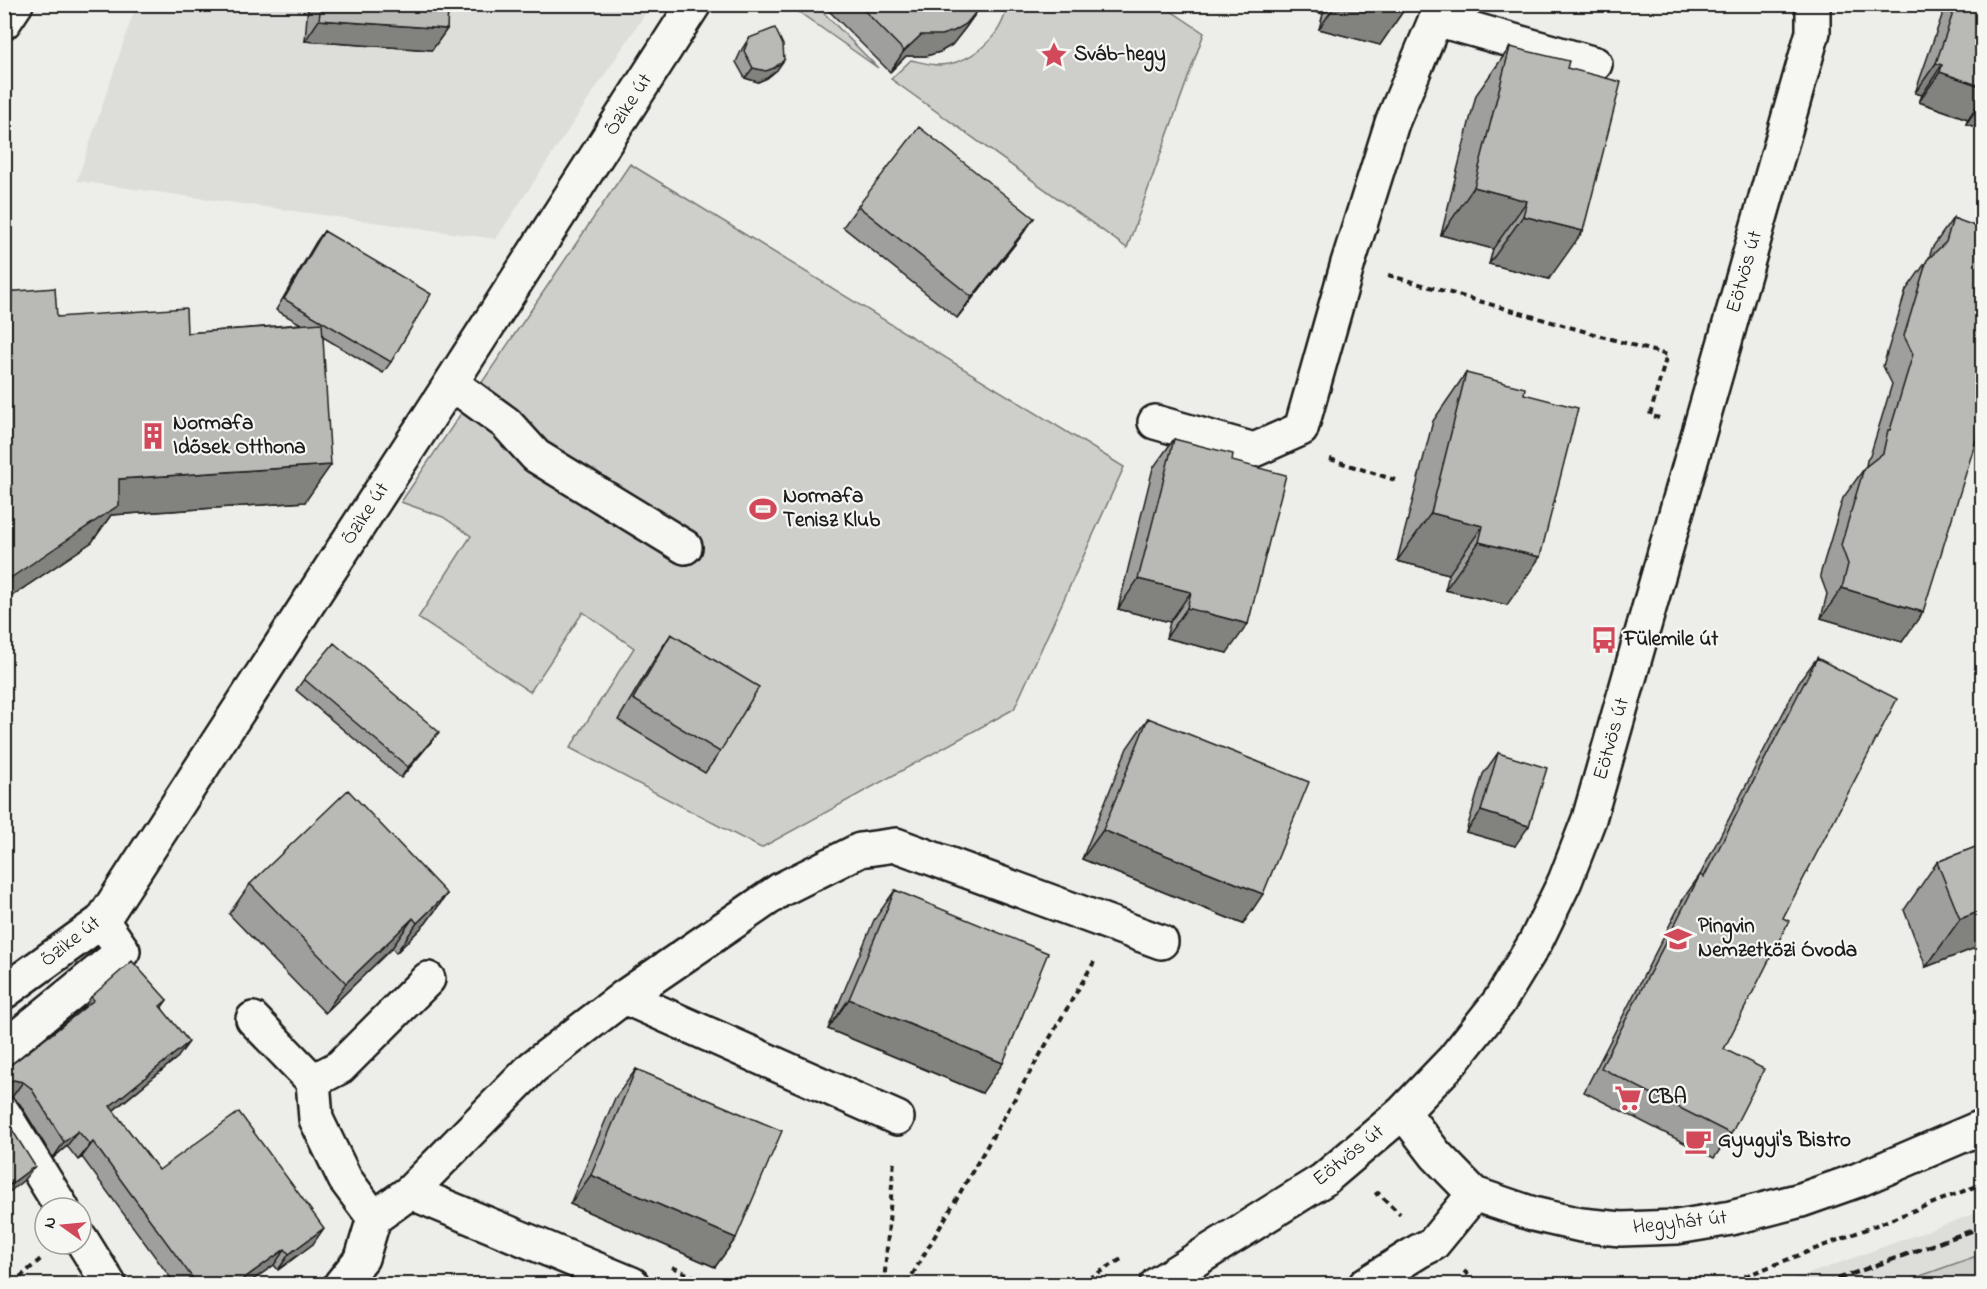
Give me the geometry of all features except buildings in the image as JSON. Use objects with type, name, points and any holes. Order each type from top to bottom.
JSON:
[{"type":"street","points":[[4,22],[16,4]]},
{"type":"street","name":"Őzike út","points":[[4,992],[102,921],[694,4]]},
{"type":"street","name":"Eötvös út","points":[[1157,1284],[1323,1180],[1402,1112],[1453,1060],[1499,1002],[1536,941],[1565,881],[1589,819],[1700,429],[1813,18],[1830,4]]},
{"type":"street","points":[[1155,422],[1254,450],[1301,429],[1348,263],[1392,123],[1439,12],[1594,64]]},
{"type":"street","points":[[451,382],[507,423],[536,456],[685,547]]},
{"type":"street","points":[[340,1284],[362,1258],[374,1218],[410,1192],[533,1067],[624,997],[780,890],[860,850],[896,845],[1161,942]]},
{"type":"street","points":[[4,1048],[123,951],[102,921]]},
{"type":"street","points":[[313,1081],[340,1067],[428,979]]},
{"type":"street","points":[[624,997],[897,1118]]},
{"type":"street","points":[[253,1019],[313,1081],[316,1119],[345,1179],[374,1218]]},
{"type":"street","name":"Hegyhát út","points":[[1402,1112],[1436,1155],[1474,1194],[1533,1214],[1581,1226],[1621,1229],[1677,1227],[1731,1218],[1801,1200],[1858,1180],[1983,1127]]},
{"type":"street","points":[[4,1114],[55,1196]]},
{"type":"street","points":[[410,1192],[632,1284]]},
{"type":"street","points":[[1366,1284],[1433,1244],[1474,1194]]},
{"type":"street","points":[[92,1256],[109,1284]]},
{"type":"path","points":[[1348,263],[1667,355],[1650,415],[1700,429]]},
{"type":"path","points":[[1301,429],[1324,457],[1395,480]]},
{"type":"path","points":[[907,1284],[1116,925]]},
{"type":"path","points":[[884,1284],[897,1118]]},
{"type":"path","points":[[1725,1284],[1983,1184]]},
{"type":"path","points":[[12,1284],[44,1256]]},
{"type":"shaded area","points":[[136,5],[651,5],[496,239],[77,181]]},
{"type":"shaded area","points":[[789,5],[822,5],[819,8],[878,68]]},
{"type":"shaded area","points":[[1007,5],[1162,5],[1204,33],[1127,248],[891,79],[911,60],[939,65],[963,60],[974,54],[984,46],[999,27]]},
{"type":"shaded area","name":"Normafa Tenisz Klub","points":[[630,164],[1124,467],[1014,709],[761,848],[570,748],[634,648],[583,612],[530,692],[418,618],[471,536],[443,517],[401,502]]},
{"type":"shaded area","points":[[1982,1211],[1982,1254],[1898,1284],[1781,1284]]},
{"type":"shaded area","points":[[1982,1254],[1982,1284],[1898,1284]]},
{"type":"railway","points":[[1824,1284],[1982,1227]]},
{"type":"place","name":"Sváb-hegy","points":[[1054,55]]},
{"type":"place","name":"Normafa Idősek Otthona","points":[[153,436]]},
{"type":"place","name":"Normafa Tenisz Klub","points":[[763,509]]},
{"type":"place","name":"Fülemile út","points":[[1604,640]]},
{"type":"place","name":"Pingvin Nemzetközi Óvoda","points":[[1678,939]]},
{"type":"place","name":"CBA","points":[[1628,1098]]},
{"type":"place","name":"Gyugyi's Bistro","points":[[1698,1141]]}]
